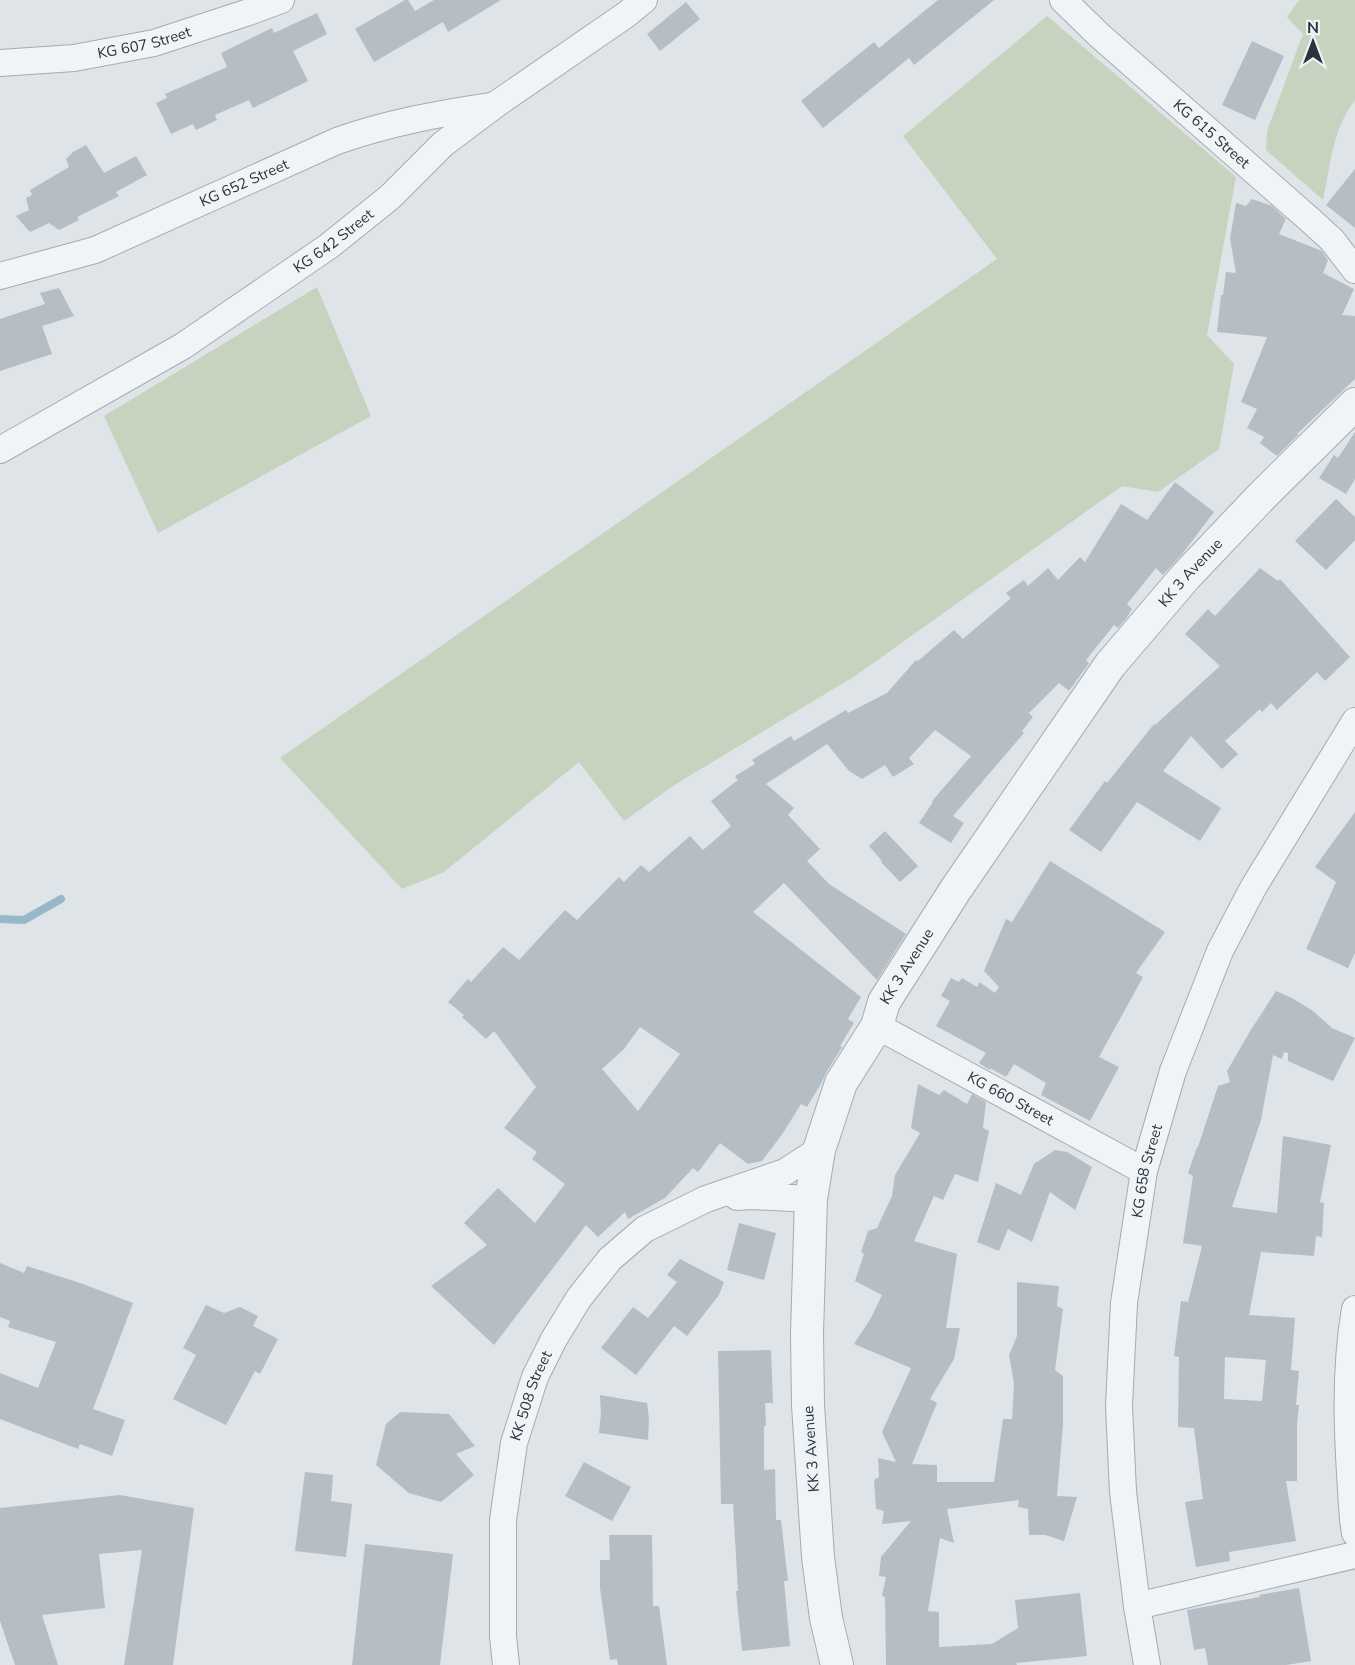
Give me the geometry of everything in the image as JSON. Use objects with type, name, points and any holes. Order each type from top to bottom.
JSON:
[{"type":"street","name":"KG 607 Street","points":[[0,63],[74,58],[154,43],[281,0]]},
{"type":"street","name":"KG 642 Street","points":[[0,450],[183,346],[329,246],[390,197],[443,144],[644,0]]},
{"type":"street","name":"KG 615 Street","points":[[1063,0],[1108,44],[1332,240],[1355,270]]},
{"type":"street","name":"KG 652 Street","points":[[0,276],[95,250],[337,141],[372,129],[424,116],[495,105]]},
{"type":"street","name":"KK 3 Avenue","points":[[837,1665],[826,1618],[818,1557],[808,1405],[807,1334],[811,1199],[819,1150],[841,1083],[878,1026],[884,1002],[956,889],[1110,665],[1186,576],[1261,497],[1355,404]]},
{"type":"street","name":"KG 658 Street","points":[[1147,1665],[1123,1492],[1119,1406],[1124,1303],[1144,1171],[1173,1071],[1220,951],[1253,888],[1355,721]]},
{"type":"street","name":"KG 660 Street","points":[[878,1026],[1144,1171]]},
{"type":"street","name":"KK 508 Street","points":[[506,1665],[503,1636],[503,1520],[514,1443],[536,1377],[554,1339],[579,1298],[610,1259],[645,1229],[706,1199],[785,1172],[819,1150]]},
{"type":"street","name":"KK 508 Street","points":[[706,1199],[751,1196],[811,1199]]},
{"type":"street","points":[[1355,1309],[1347,1432],[1355,1533]]},
{"type":"street","points":[[1137,1606],[1355,1555]]},
{"type":"green space","points":[[1299,0],[1355,0],[1355,100],[1337,135],[1323,200],[1266,150],[1267,131],[1303,34],[1287,17]]},
{"type":"green space","points":[[1047,16],[1236,177],[1207,335],[1234,364],[1219,449],[1158,492],[1122,486],[855,676],[676,784],[624,821],[579,762],[444,872],[402,889],[280,758],[997,259],[903,136]]},
{"type":"green space","points":[[317,287],[371,416],[158,533],[104,416]]},
{"type":"building","points":[[408,0],[415,11],[434,0],[501,0],[448,32],[443,22],[374,62],[355,29]]},
{"type":"building","points":[[938,0],[994,0],[914,65],[909,58],[823,128],[801,101],[874,42],[879,48]]},
{"type":"building","points":[[686,2],[700,19],[660,51],[647,34]]},
{"type":"building","points":[[317,13],[327,34],[293,51],[308,81],[253,108],[249,100],[215,115],[217,120],[196,130],[193,124],[171,134],[156,103],[167,98],[165,94],[227,67],[221,53],[272,28],[274,33]]},
{"type":"building","points":[[1252,41],[1284,56],[1255,120],[1222,105]]},
{"type":"building","points":[[86,145],[104,173],[136,156],[147,175],[116,192],[119,196],[77,217],[79,220],[59,230],[49,223],[30,232],[16,216],[29,210],[26,198],[32,195],[30,190],[69,167],[66,159]]},
{"type":"building","points":[[1355,169],[1355,228],[1326,205]]},
{"type":"building","points":[[1252,199],[1272,206],[1286,219],[1279,234],[1322,251],[1328,260],[1323,273],[1354,289],[1342,315],[1355,316],[1355,379],[1277,456],[1260,443],[1264,437],[1247,428],[1257,409],[1241,402],[1267,337],[1217,332],[1226,272],[1236,273],[1230,239],[1236,203],[1246,206]]},
{"type":"building","points":[[59,288],[74,316],[42,326],[52,354],[0,371],[0,319],[45,304],[40,293]]},
{"type":"building","points":[[1355,432],[1355,479],[1346,494],[1319,478],[1334,455],[1338,458]]},
{"type":"building","points":[[1175,482],[1214,512],[1163,575],[1156,568],[1127,604],[1132,609],[1126,619],[1118,628],[1114,625],[1086,660],[1089,663],[1069,691],[1059,683],[1029,713],[1033,717],[1022,731],[1024,733],[953,816],[964,823],[951,843],[919,823],[932,801],[971,756],[935,730],[909,758],[914,764],[893,777],[885,765],[862,779],[849,771],[827,744],[766,784],[794,808],[788,815],[820,849],[807,861],[829,884],[906,934],[877,980],[784,883],[753,912],[861,997],[848,1019],[854,1023],[822,1082],[807,1107],[801,1104],[762,1161],[748,1164],[720,1143],[698,1172],[693,1168],[665,1198],[628,1219],[625,1212],[598,1237],[586,1225],[494,1345],[431,1286],[487,1245],[464,1223],[498,1188],[535,1223],[565,1184],[532,1159],[537,1152],[504,1128],[536,1087],[494,1031],[486,1039],[462,1017],[464,1015],[448,1002],[468,979],[471,982],[503,947],[519,960],[565,910],[577,920],[619,877],[624,882],[641,865],[649,872],[690,836],[703,850],[731,826],[711,801],[738,780],[735,776],[755,764],[752,760],[791,736],[794,741],[846,710],[848,713],[887,693],[916,660],[918,661],[954,630],[963,639],[1011,598],[1006,593],[1024,580],[1028,586],[1048,568],[1058,580],[1080,557],[1085,562],[1121,504],[1147,520]],"holes":[[[640,1027],[680,1054],[638,1111],[602,1069],[624,1049]]]},
{"type":"building","points":[[1336,499],[1355,517],[1355,540],[1326,570],[1295,541]]},
{"type":"building","points":[[1260,568],[1278,581],[1280,579],[1350,657],[1325,681],[1317,672],[1277,710],[1271,703],[1262,712],[1260,709],[1225,741],[1238,754],[1222,769],[1191,736],[1163,771],[1221,808],[1200,841],[1137,802],[1101,852],[1069,830],[1105,781],[1107,783],[1154,724],[1220,666],[1185,634],[1208,609],[1215,616]]},
{"type":"building","points":[[1355,812],[1355,953],[1348,968],[1306,949],[1336,882],[1315,867]]},
{"type":"building","points":[[885,831],[918,866],[900,882],[869,846]]},
{"type":"building","points":[[1050,861],[1165,932],[1136,973],[1143,977],[1099,1057],[1119,1067],[1090,1121],[1041,1095],[1046,1083],[1014,1064],[1006,1077],[990,1068],[990,1070],[979,1063],[986,1053],[936,1026],[950,1001],[941,996],[951,978],[959,982],[962,978],[977,987],[979,982],[995,993],[999,987],[984,971],[1006,919],[1012,922]]},
{"type":"building","points":[[1276,991],[1313,1011],[1332,1028],[1355,1038],[1333,1081],[1288,1061],[1288,1053],[1284,1052],[1282,1059],[1273,1055],[1261,1120],[1232,1207],[1277,1213],[1283,1136],[1331,1145],[1320,1202],[1324,1203],[1322,1237],[1316,1236],[1314,1256],[1261,1252],[1249,1315],[1295,1318],[1291,1370],[1299,1371],[1296,1405],[1299,1405],[1297,1481],[1286,1481],[1296,1541],[1229,1552],[1230,1561],[1196,1567],[1185,1502],[1203,1499],[1194,1428],[1178,1427],[1179,1357],[1174,1356],[1181,1301],[1188,1302],[1202,1246],[1183,1243],[1193,1176],[1188,1173],[1218,1086],[1230,1082],[1227,1071]],"holes":[[[1225,1357],[1266,1360],[1262,1401],[1224,1399]]]},
{"type":"building","points":[[918,1084],[939,1095],[944,1090],[967,1104],[972,1094],[986,1102],[983,1128],[989,1131],[978,1182],[955,1174],[943,1200],[934,1196],[914,1241],[957,1254],[946,1328],[960,1328],[954,1359],[930,1399],[937,1403],[912,1464],[937,1465],[937,1482],[994,1482],[1003,1419],[1012,1419],[1014,1384],[1009,1355],[1017,1336],[1017,1282],[1059,1286],[1057,1306],[1063,1309],[1055,1370],[1063,1376],[1063,1425],[1057,1496],[1077,1497],[1064,1541],[1045,1535],[1029,1535],[1028,1509],[1018,1507],[1019,1500],[947,1509],[954,1543],[940,1538],[928,1611],[939,1612],[939,1647],[992,1644],[1018,1628],[1015,1600],[1080,1593],[1087,1656],[1016,1663],[1017,1665],[886,1665],[885,1597],[882,1596],[886,1577],[879,1576],[881,1557],[911,1521],[882,1524],[884,1511],[876,1509],[874,1480],[879,1477],[878,1458],[896,1462],[882,1432],[911,1368],[854,1344],[871,1318],[882,1295],[855,1281],[864,1254],[861,1252],[868,1231],[877,1228],[892,1196],[895,1175],[920,1133],[911,1128]]},
{"type":"building","points":[[1055,1150],[1067,1152],[1092,1167],[1075,1210],[1050,1192],[1032,1242],[1008,1229],[999,1251],[977,1242],[996,1183],[1021,1195],[1034,1164]]},
{"type":"building","points":[[739,1223],[776,1233],[764,1280],[727,1270]]},
{"type":"building","points":[[680,1259],[724,1282],[719,1295],[687,1336],[674,1326],[636,1375],[601,1348],[633,1307],[648,1318],[677,1282],[667,1275]]},
{"type":"building","points":[[0,1263],[24,1273],[27,1266],[133,1303],[93,1409],[125,1420],[112,1456],[80,1444],[78,1449],[0,1419],[0,1373],[38,1388],[56,1342],[8,1327],[10,1321],[0,1317]]},
{"type":"building","points":[[206,1305],[224,1313],[240,1307],[258,1316],[253,1326],[278,1339],[260,1374],[255,1371],[226,1425],[173,1399],[196,1355],[183,1348]]},
{"type":"building","points":[[771,1350],[773,1403],[765,1403],[764,1470],[775,1469],[776,1520],[781,1520],[788,1581],[784,1581],[790,1646],[742,1651],[736,1591],[738,1591],[733,1504],[721,1504],[718,1351]]},
{"type":"building","points":[[600,1395],[647,1403],[648,1440],[599,1433]]},
{"type":"building","points":[[400,1412],[449,1414],[475,1446],[456,1454],[474,1475],[441,1502],[409,1493],[376,1465],[386,1424]]},
{"type":"building","points":[[584,1462],[631,1487],[612,1521],[565,1496]]},
{"type":"building","points":[[305,1472],[333,1475],[331,1501],[352,1504],[346,1557],[295,1551]]},
{"type":"building","points":[[120,1495],[194,1508],[173,1665],[124,1665],[142,1550],[99,1554],[105,1608],[42,1615],[58,1665],[15,1665],[0,1621],[0,1508]]},
{"type":"building","points":[[609,1535],[652,1535],[653,1606],[659,1606],[667,1665],[618,1665],[617,1659],[610,1660],[600,1588],[600,1560],[610,1560]]},
{"type":"building","points":[[365,1544],[453,1554],[440,1665],[352,1665]]},
{"type":"building","points":[[1299,1588],[1311,1661],[1286,1665],[1208,1665],[1205,1648],[1194,1650],[1187,1610]]},
{"type":"waterway","points":[[0,919],[24,920],[61,899]]}]
